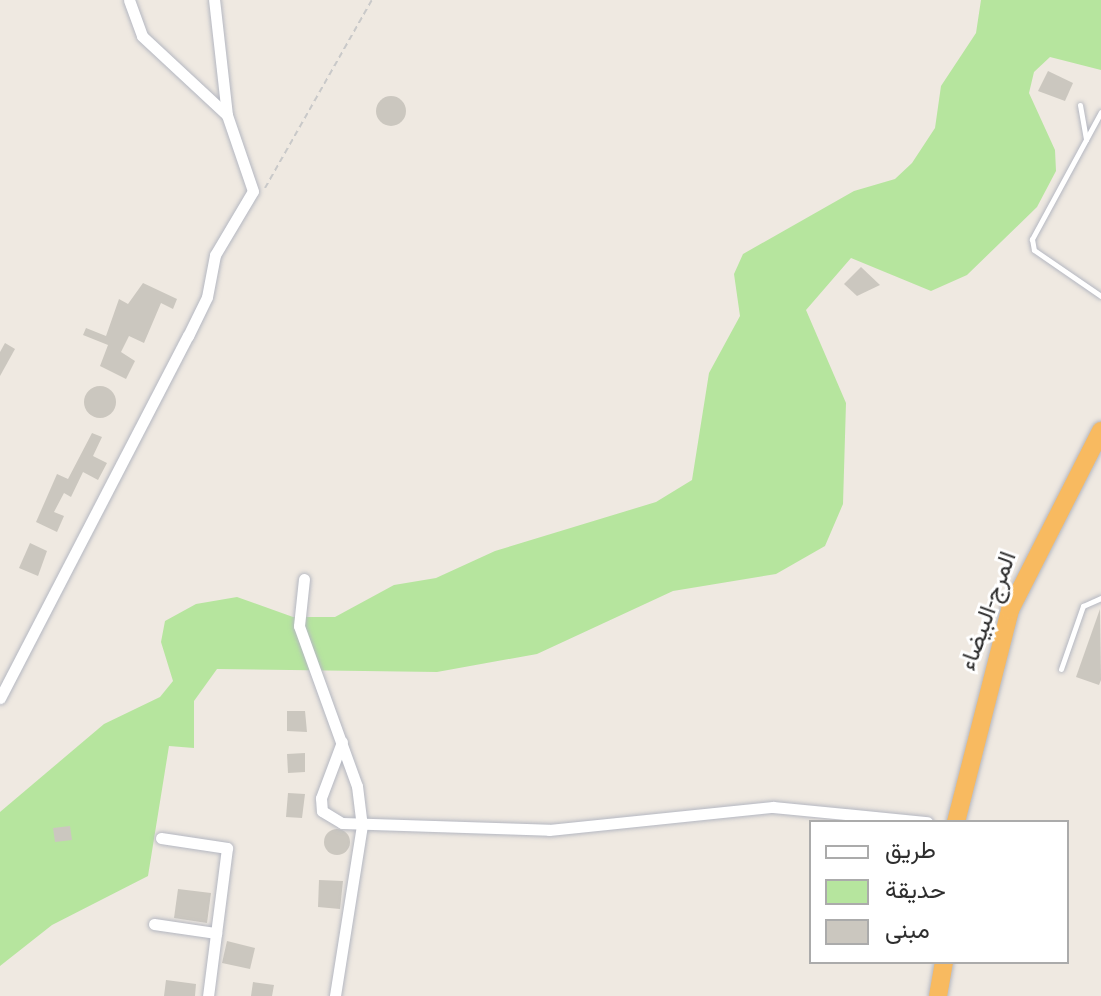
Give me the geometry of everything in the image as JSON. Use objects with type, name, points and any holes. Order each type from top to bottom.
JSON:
[{"type":"highway","name":"المرج-البيضاء","points":[[957,820],[1010,610],[1101,431]]},
{"type":"highway","points":[[930,996],[936,964]]},
{"type":"highway","points":[[938,996],[944,964]]},
{"type":"street","points":[[129,0],[142,36],[227,115]]},
{"type":"street","points":[[0,698],[188,336],[207,297],[215,255],[253,191],[227,115],[214,0]]},
{"type":"street","points":[[304,579],[299,626],[342,742],[362,825],[335,996]]},
{"type":"street","points":[[342,742],[325,775],[322,811],[362,825],[549,830],[805,807],[911,820]]},
{"type":"street","points":[[161,838],[225,844],[208,996]]},
{"type":"street","points":[[154,924],[216,933]]},
{"type":"lane","points":[[1080,105],[1086,140]]},
{"type":"lane","points":[[1101,112],[1032,239],[1034,250],[1101,296]]},
{"type":"lane","points":[[1061,669],[1083,606],[1101,598]]},
{"type":"path","points":[[253,191],[271,187],[372,0]]},
{"type":"green space","points":[[981,0],[1101,0],[1101,70],[1050,57],[1034,72],[1029,93],[1055,150],[1056,171],[1037,207],[967,275],[931,291],[851,258],[806,310],[846,403],[843,504],[825,546],[776,574],[673,591],[537,654],[437,672],[217,669],[194,701],[194,748],[169,746],[148,876],[52,925],[0,966],[0,812],[104,724],[160,697],[173,681],[161,642],[165,621],[196,604],[237,597],[293,617],[335,617],[394,585],[436,578],[495,551],[656,502],[692,480],[709,373],[740,316],[734,274],[743,254],[854,191],[895,179],[912,163],[935,128],[941,86],[976,33]]},
{"type":"building","points":[[1048,71],[1073,83],[1065,101],[1038,91]]},
{"type":"building","points":[[391,96],[397,97],[405,105],[405,117],[397,125],[391,126],[385,125],[377,117],[376,111],[377,105],[385,97]]},
{"type":"building","points":[[861,267],[880,285],[857,296],[844,284]]},
{"type":"building","points":[[143,283],[177,299],[173,309],[161,303],[144,343],[129,336],[121,352],[135,361],[126,379],[100,366],[108,345],[83,335],[86,328],[106,336],[119,299],[128,304]]},
{"type":"building","points":[[5,343],[15,349],[0,376],[0,352]]},
{"type":"building","points":[[100,386],[112,390],[116,402],[112,414],[100,418],[88,414],[84,402],[88,390]]},
{"type":"building","points":[[92,433],[102,437],[93,456],[107,463],[98,480],[83,472],[71,497],[64,493],[54,512],[64,516],[57,532],[36,522],[57,474],[68,479]]},
{"type":"building","points":[[30,543],[47,551],[38,576],[19,568]]},
{"type":"building","points":[[1100,609],[1101,680],[1099,685],[1076,677]]},
{"type":"building","points":[[287,711],[305,711],[307,732],[287,731]]},
{"type":"building","points":[[305,753],[305,772],[288,773],[287,754]]},
{"type":"building","points":[[288,793],[305,794],[302,818],[286,817]]},
{"type":"building","points":[[70,826],[72,840],[55,842],[53,828]]},
{"type":"building","points":[[337,829],[346,833],[350,842],[346,851],[337,855],[328,851],[324,842],[328,833]]},
{"type":"building","points":[[319,880],[343,881],[340,909],[318,907]]},
{"type":"building","points":[[178,889],[211,893],[207,923],[174,918]]},
{"type":"building","points":[[227,941],[255,948],[250,969],[222,963]]},
{"type":"building","points":[[166,980],[196,984],[195,996],[164,996]]},
{"type":"building","points":[[253,982],[274,985],[272,996],[251,996]]}]
